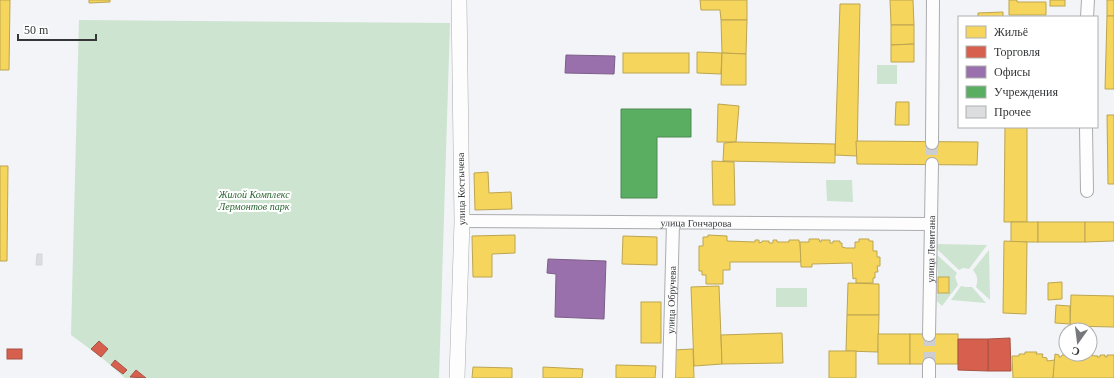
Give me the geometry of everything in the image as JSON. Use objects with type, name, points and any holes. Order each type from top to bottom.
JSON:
[{"type":"street","name":"улица Костычева","points":[[457,378],[462,222],[459,0]]},
{"type":"street","points":[[932,143],[933,0]]},
{"type":"street","points":[[1087,16],[1088,0]]},
{"type":"street","points":[[1086,128],[1087,191]]},
{"type":"street","name":"улица Левитана","points":[[929,334],[932,164]]},
{"type":"street","name":"улица Гончарова","points":[[462,222],[931,224]]},
{"type":"street","name":"улица Обручева","points":[[669,378],[672,223]]},
{"type":"street","points":[[929,364],[929,378]]},
{"type":"green space","name":"Жилой Комплекс Лермонтов парк","points":[[79,20],[450,23],[439,378],[125,378],[101,357],[71,335]]},
{"type":"green space","points":[[877,65],[897,65],[897,84],[877,84]]},
{"type":"green space","points":[[826,180],[852,180],[853,202],[827,201]]},
{"type":"green space","points":[[936,244],[987,245],[969,269],[963,268],[959,270],[936,248]]},
{"type":"green space","points":[[989,250],[990,300],[976,287],[977,278],[973,270]]},
{"type":"green space","points":[[936,254],[957,273],[955,277],[958,285],[942,306],[937,301],[938,273]]},
{"type":"green space","points":[[961,286],[972,287],[986,303],[951,300]]},
{"type":"green space","points":[[776,288],[807,288],[807,307],[776,307]]},
{"type":"building: Жильё","points":[[0,0],[10,0],[9,70],[0,70]]},
{"type":"building: Жильё","points":[[89,0],[110,0],[110,2],[89,3]]},
{"type":"building: Жильё","points":[[700,0],[747,0],[747,20],[721,20],[720,10],[701,10]]},
{"type":"building: Жильё","points":[[890,0],[913,0],[914,25],[891,25]]},
{"type":"building: Жильё","points":[[1009,0],[1017,0],[1017,2],[1046,2],[1046,15],[1009,15]]},
{"type":"building: Жильё","points":[[1050,0],[1065,0],[1065,6],[1050,6]]},
{"type":"building: Жильё","points":[[1107,0],[1114,0],[1114,16],[1107,16]]},
{"type":"building: Жильё","points":[[840,4],[860,4],[857,156],[835,155]]},
{"type":"building: Жильё","points":[[1003,12],[1003,16],[978,16],[978,13]]},
{"type":"building: Жильё","points":[[1107,16],[1114,16],[1114,89],[1105,89]]},
{"type":"building: Жильё","points":[[721,20],[747,20],[746,54],[722,53]]},
{"type":"building: Жильё","points":[[891,25],[914,25],[914,44],[891,45]]},
{"type":"building: Жильё","points":[[914,44],[914,62],[891,62],[891,45]]},
{"type":"building: Жильё","points":[[697,52],[722,53],[721,74],[697,73]]},
{"type":"building: Жильё","points":[[623,53],[689,53],[689,73],[623,73]]},
{"type":"building: Жильё","points":[[722,53],[746,54],[746,85],[721,85]]},
{"type":"building: Жильё","points":[[896,102],[909,102],[909,125],[895,125]]},
{"type":"building: Жильё","points":[[718,104],[739,106],[736,142],[717,142]]},
{"type":"building: Жильё","points":[[1107,115],[1114,115],[1114,184],[1108,184]]},
{"type":"building: Жильё","points":[[1005,128],[1027,128],[1027,222],[1004,222]]},
{"type":"building: Жильё","points":[[856,141],[978,142],[977,165],[857,164]]},
{"type":"building: Жильё","points":[[724,143],[835,144],[835,163],[723,161]]},
{"type":"building: Жильё","points":[[712,161],[734,162],[735,205],[713,205]]},
{"type":"building: Жильё","points":[[0,166],[8,166],[7,261],[0,261]]},
{"type":"building: Жильё","points":[[488,172],[489,193],[511,192],[512,209],[475,210],[474,173]]},
{"type":"building: Жильё","points":[[1011,222],[1038,222],[1038,242],[1011,242]]},
{"type":"building: Жильё","points":[[1038,222],[1085,222],[1085,242],[1038,242]]},
{"type":"building: Жильё","points":[[1085,222],[1114,222],[1114,241],[1085,242]]},
{"type":"building: Жильё","points":[[515,235],[515,253],[492,254],[492,277],[473,277],[472,236]]},
{"type":"building: Жильё","points":[[708,235],[727,236],[727,241],[755,242],[755,240],[759,240],[759,243],[762,241],[769,241],[769,243],[773,243],[773,240],[777,240],[777,242],[789,242],[789,240],[799,240],[801,262],[730,262],[730,270],[723,270],[723,284],[706,284],[706,275],[702,275],[702,271],[699,271],[699,246],[703,246],[703,237],[708,237]]},
{"type":"building: Жильё","points":[[623,236],[657,237],[657,265],[622,264]]},
{"type":"building: Жильё","points":[[809,239],[819,239],[820,242],[821,240],[830,240],[830,243],[833,243],[833,241],[840,241],[840,243],[842,243],[842,247],[846,248],[855,248],[855,242],[859,242],[859,239],[869,239],[869,241],[873,241],[873,251],[877,251],[877,257],[880,257],[880,266],[877,266],[878,272],[875,272],[873,283],[856,283],[856,278],[853,279],[852,263],[812,264],[812,267],[801,267],[800,242],[809,242]]},
{"type":"building: Жильё","points":[[1004,241],[1027,242],[1026,314],[1003,313]]},
{"type":"building: Жильё","points":[[938,277],[949,277],[949,293],[938,293]]},
{"type":"building: Жильё","points":[[1062,282],[1062,299],[1048,300],[1048,283]]},
{"type":"building: Жильё","points":[[848,283],[879,284],[879,315],[847,315]]},
{"type":"building: Жильё","points":[[719,286],[722,364],[694,366],[691,287]]},
{"type":"building: Жильё","points":[[1071,295],[1114,296],[1114,327],[1098,327],[1098,322],[1070,322]]},
{"type":"building: Жильё","points":[[641,302],[661,302],[661,343],[641,343]]},
{"type":"building: Жильё","points":[[1056,305],[1070,306],[1070,322],[1055,323]]},
{"type":"building: Жильё","points":[[847,315],[879,315],[878,352],[846,351]]},
{"type":"building: Жильё","points":[[782,333],[783,363],[722,364],[721,335]]},
{"type":"building: Жильё","points":[[878,334],[910,334],[910,364],[878,364]]},
{"type":"building: Жильё","points":[[910,334],[958,334],[958,364],[910,364]]},
{"type":"building: Жильё","points":[[693,349],[694,378],[674,378],[673,350]]},
{"type":"building: Жильё","points":[[829,351],[856,351],[856,378],[829,378]]},
{"type":"building: Жильё","points":[[1025,352],[1037,352],[1036,354],[1043,354],[1042,357],[1047,358],[1047,361],[1055,360],[1053,378],[1013,378],[1012,356],[1019,356],[1019,354],[1025,354]]},
{"type":"building: Жильё","points":[[1055,354],[1058,355],[1058,362],[1098,362],[1098,357],[1100,357],[1100,355],[1105,355],[1105,357],[1107,357],[1107,355],[1114,355],[1114,378],[1053,378]]},
{"type":"building: Жильё","points":[[616,365],[656,366],[655,378],[616,378]]},
{"type":"building: Жильё","points":[[473,367],[512,368],[512,378],[472,378]]},
{"type":"building: Жильё","points":[[543,367],[583,369],[582,378],[543,378]]},
{"type":"building: Торговля","points":[[1010,338],[1011,371],[988,371],[988,339]]},
{"type":"building: Торговля","points":[[958,339],[988,339],[988,371],[958,370]]},
{"type":"building: Торговля","points":[[99,341],[108,349],[101,357],[91,349]]},
{"type":"building: Торговля","points":[[7,349],[22,349],[22,359],[7,359]]},
{"type":"building: Торговля","points":[[115,360],[127,370],[123,374],[111,365]]},
{"type":"building: Торговля","points":[[136,370],[146,378],[130,377]]},
{"type":"building: Офисы","points":[[566,55],[615,56],[614,74],[565,73]]},
{"type":"building: Офисы","points":[[548,259],[606,261],[604,319],[555,317],[556,274],[547,273]]},
{"type":"building: Учреждения","points":[[621,109],[691,109],[691,137],[657,137],[657,198],[621,198]]},
{"type":"building: Прочее","points":[[37,254],[42,254],[42,265],[36,265]]},
{"type":"tunnel","points":[[932,143],[932,164]]},
{"type":"tunnel","points":[[929,335],[929,364]]}]
